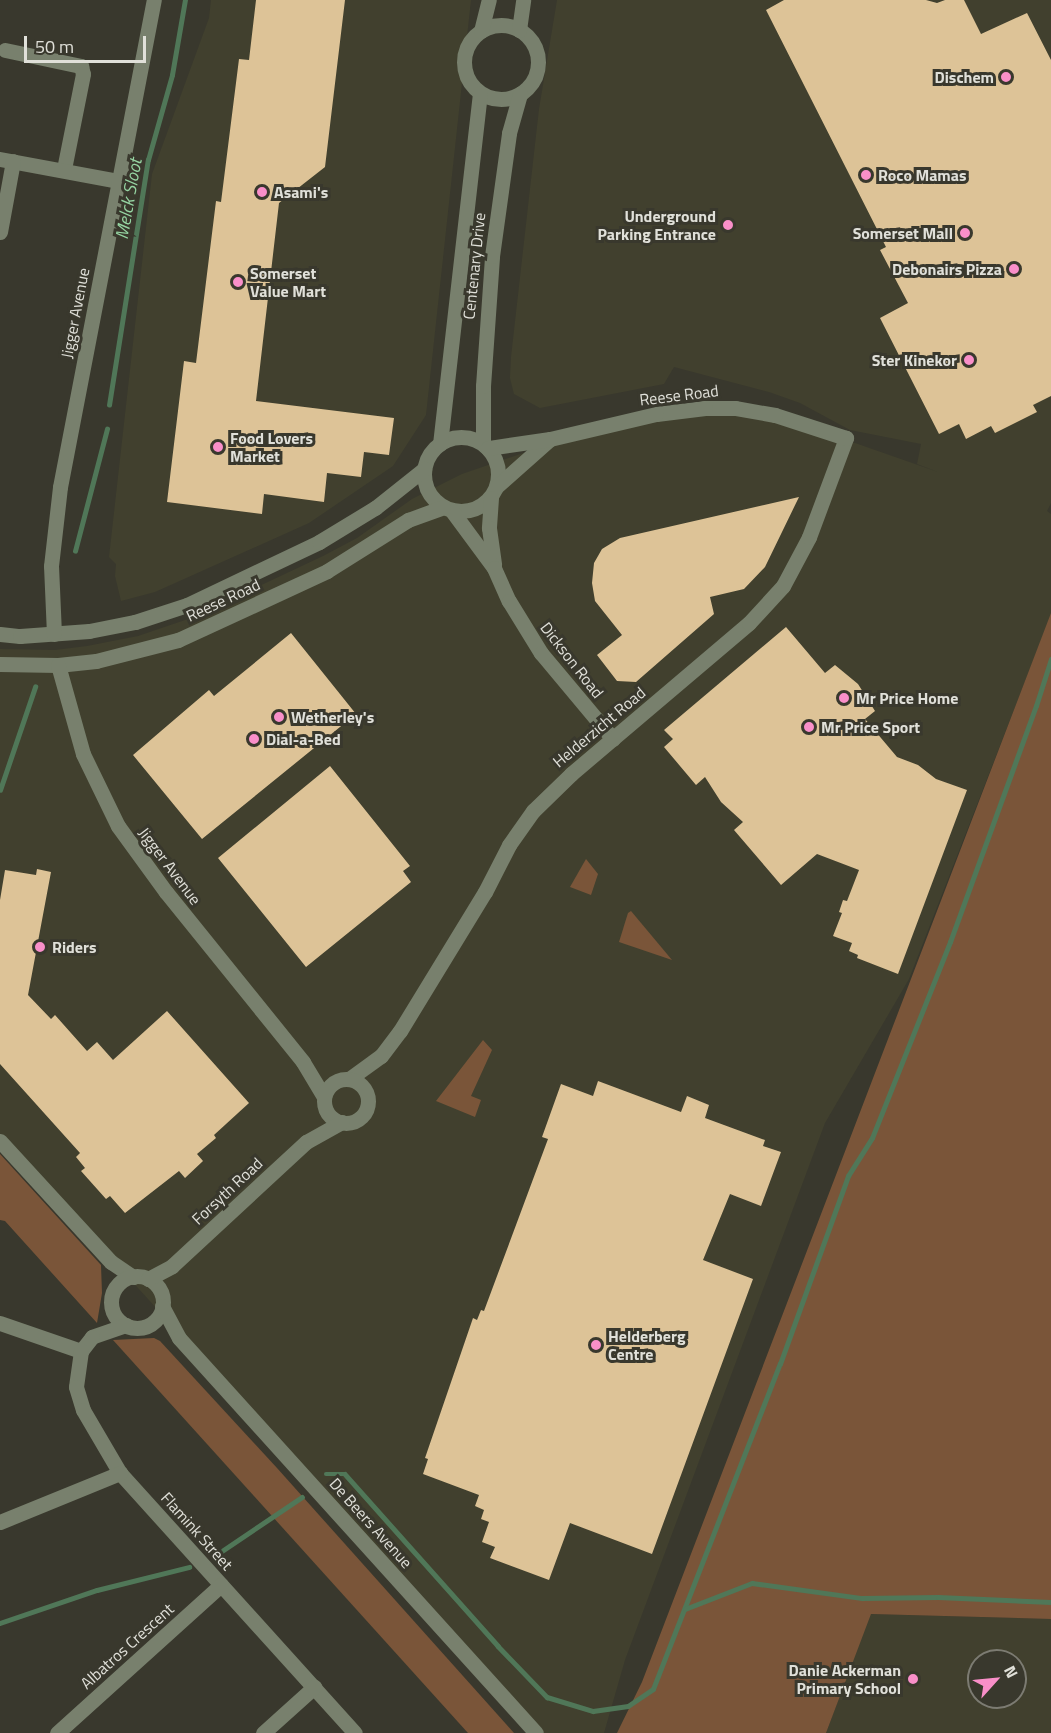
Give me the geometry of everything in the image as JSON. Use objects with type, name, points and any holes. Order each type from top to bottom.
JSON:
[{"type":"street","name":"Jigger Avenue","points":[[54,634],[51,566],[54,530],[154,0]]},
{"type":"street","points":[[481,31],[489,0]]},
{"type":"street","points":[[519,30],[523,0]]},
{"type":"street","points":[[497,25],[519,30],[532,43],[537,61],[533,80],[520,94],[500,99],[480,93],[467,79],[464,62],[467,46],[481,31],[497,25]]},
{"type":"street","points":[[5,50],[81,66],[83,74],[64,169]]},
{"type":"street","name":"Centenary Drive","points":[[440,444],[480,93]]},
{"type":"street","name":"Centenary Drive","points":[[486,446],[483,386],[492,256],[509,133],[520,94]]},
{"type":"street","points":[[0,232],[6,160],[119,181]]},
{"type":"street","name":"Reese Road","points":[[486,446],[550,439],[646,416],[705,408],[735,408],[765,412],[846,438]]},
{"type":"street","points":[[458,437],[472,438],[486,446],[498,467],[494,492],[473,510],[448,509],[428,490],[424,469],[431,452],[440,444],[458,437]]},
{"type":"street","name":"Helderzicht Road","points":[[365,1091],[381,1056],[422,998],[519,830],[552,791],[749,623],[783,586],[809,537],[846,438]]},
{"type":"street","name":"Reese Road","points":[[494,492],[550,439]]},
{"type":"street","name":"Reese Road","points":[[0,634],[54,634],[89,631],[135,621],[216,592],[319,542],[375,508],[424,469]]},
{"type":"street","name":"Dickson Road","points":[[494,492],[489,528],[494,568]]},
{"type":"street","name":"Reese Road","points":[[0,664],[58,665],[96,661],[149,649],[208,628],[327,571],[408,520],[448,509]]},
{"type":"street","name":"Dickson Road","points":[[448,509],[494,568],[509,601],[541,653],[613,739]]},
{"type":"street","name":"Jigger Avenue","points":[[58,665],[83,754],[118,825],[166,892],[303,1062],[324,1103]]},
{"type":"street","name":"Helderzicht Road","points":[[342,1080],[381,1056]]},
{"type":"street","name":"Jigger Avenue","points":[[303,1062],[342,1080]]},
{"type":"street","points":[[342,1080],[358,1083],[365,1091],[367,1105],[363,1114],[355,1121],[342,1122],[332,1118],[324,1103],[327,1090],[342,1080]]},
{"type":"street","name":"Forsyth Road","points":[[306,1142],[324,1103]]},
{"type":"street","name":"Forsyth Road","points":[[160,1290],[172,1266],[306,1142],[342,1122]]},
{"type":"street","points":[[0,1141],[111,1263],[160,1290],[162,1306],[155,1320],[141,1328],[119,1321],[112,1307]]},
{"type":"street","points":[[111,1263],[118,1285]]},
{"type":"street","name":"Forsyth Road","points":[[140,1278],[172,1266]]},
{"type":"street","points":[[100,1332],[112,1307],[114,1291],[118,1285],[140,1278]]},
{"type":"street","name":"De Beers Avenue","points":[[162,1306],[179,1338],[536,1733]]},
{"type":"street","points":[[0,1323],[81,1351],[92,1337],[100,1332],[126,1325]]},
{"type":"street","name":"De Beers Avenue","points":[[149,1325],[179,1338]]},
{"type":"street","name":"Flamink Street","points":[[81,1351],[76,1387],[80,1403],[120,1473],[355,1733]]},
{"type":"street","points":[[0,1522],[120,1473]]},
{"type":"street","name":"Albatros Crescent","points":[[57,1733],[221,1585]]},
{"type":"street","points":[[263,1733],[314,1687]]},
{"type":"shaded area","points":[[211,0],[471,0],[426,415],[393,466],[309,523],[155,592],[121,601],[115,576],[116,564],[109,557],[152,174],[209,18]]},
{"type":"shaded area","points":[[557,0],[1051,0],[1051,503],[1047,511],[1051,514],[1051,615],[909,979],[825,1123],[625,1660],[604,1733],[542,1733],[0,1136],[0,649],[55,650],[87,646],[138,636],[191,618],[357,538],[412,499],[462,474],[596,428],[685,411],[775,415],[938,472],[917,464],[921,444],[850,430],[800,403],[769,392],[674,367],[664,384],[540,408],[514,394],[510,378],[511,357],[539,109]]},
{"type":"shaded area","points":[[1051,613],[1051,1619],[871,1614],[826,1733],[617,1733],[642,1682]]},
{"type":"shaded area","points":[[586,859],[598,874],[591,895],[570,887]]},
{"type":"shaded area","points":[[631,911],[672,960],[619,942],[628,913]]},
{"type":"shaded area","points":[[483,1040],[492,1050],[471,1096],[481,1100],[475,1117],[436,1101]]},
{"type":"shaded area","points":[[0,1154],[101,1265],[102,1293],[97,1323],[5,1221],[0,1220]]},
{"type":"shaded area","points":[[154,1338],[160,1341],[277,1468],[514,1733],[468,1733],[113,1340]]},
{"type":"shaded area","name":"Danie Ackerman Primary School","points":[[870,1614],[1051,1619],[1051,1733],[826,1733]]},
{"type":"building","name":"Somerset Value Mart","points":[[256,0],[345,0],[325,167],[279,203],[256,401],[394,418],[389,455],[364,452],[361,477],[327,473],[324,502],[264,494],[262,514],[167,502],[184,361],[196,363],[216,201],[221,202],[239,59],[249,60]]},
{"type":"building","name":"Somerset Mall","points":[[784,0],[926,0],[937,3],[945,0],[964,0],[981,34],[1027,13],[1051,60],[1051,396],[1033,405],[1037,412],[995,433],[991,426],[966,439],[959,424],[939,434],[880,318],[908,303],[880,250],[886,247],[766,10]]},
{"type":"building","points":[[799,497],[765,567],[744,589],[710,597],[714,614],[636,682],[617,681],[597,655],[622,635],[595,601],[592,583],[594,563],[602,549],[620,538]]},
{"type":"building","points":[[786,627],[825,673],[835,665],[858,684],[875,711],[865,719],[897,757],[918,765],[936,779],[967,790],[898,974],[857,958],[858,955],[849,951],[852,943],[833,936],[842,913],[839,912],[843,900],[847,901],[859,870],[817,854],[781,885],[734,830],[743,822],[721,802],[705,777],[696,785],[664,747],[673,739],[664,730]]},
{"type":"building","points":[[291,633],[356,714],[202,839],[133,755],[209,690],[214,696]]},
{"type":"building","points":[[330,766],[410,866],[403,871],[411,882],[306,967],[218,858]]},
{"type":"building","points":[[37,869],[51,872],[28,995],[51,1019],[55,1015],[87,1051],[97,1042],[113,1060],[167,1011],[249,1103],[214,1135],[216,1138],[197,1154],[203,1161],[185,1178],[179,1171],[125,1213],[110,1196],[106,1199],[81,1171],[85,1168],[76,1157],[80,1153],[0,1064],[0,900],[5,870],[36,875]]},
{"type":"building","name":"Helderberg Centre","points":[[598,1081],[681,1112],[687,1096],[709,1105],[705,1118],[765,1140],[763,1146],[781,1152],[761,1206],[730,1194],[703,1260],[753,1279],[652,1554],[570,1523],[549,1580],[490,1558],[495,1547],[482,1542],[489,1522],[481,1519],[484,1510],[475,1506],[479,1495],[423,1474],[428,1459],[425,1458],[473,1318],[477,1320],[481,1310],[484,1311],[548,1139],[542,1137],[561,1084],[593,1096]]},
{"type":"waterway","name":"Melck Sloot","points":[[109,405],[148,160],[172,75],[185,0]]},
{"type":"waterway","name":"Melck Sloot","points":[[75,551],[107,429]]},
{"type":"waterway","points":[[326,1474],[345,1474],[498,1646],[547,1697],[593,1711],[628,1706],[653,1689],[780,1364],[848,1176],[872,1138],[950,942],[1051,659]]},
{"type":"waterway","name":"Melck Sloot","points":[[0,790],[35,687]]},
{"type":"waterway","points":[[213,1557],[302,1497]]},
{"type":"waterway","points":[[0,1623],[97,1590],[189,1567]]},
{"type":"waterway","points":[[685,1609],[752,1583],[862,1598],[938,1597],[1051,1602]]},
{"type":"place","name":"Dischem","points":[[1006,77]]},
{"type":"place","name":"Roco Mamas","points":[[866,175]]},
{"type":"place","name":"Asami's","points":[[262,192]]},
{"type":"place","name":"Underground Parking Entrance","points":[[728,225]]},
{"type":"place","name":"Somerset Mall","points":[[965,233]]},
{"type":"place","name":"Debonairs Pizza","points":[[1014,269]]},
{"type":"place","name":"Somerset Value Mart","points":[[238,282]]},
{"type":"place","name":"Ster Kinekor","points":[[969,360]]},
{"type":"place","name":"Food Lovers Market","points":[[218,447]]},
{"type":"place","name":"Mr Price Home","points":[[844,698]]},
{"type":"place","name":"Wetherley's","points":[[279,717]]},
{"type":"place","name":"Mr Price Sport","points":[[809,727]]},
{"type":"place","name":"Dial-a-Bed","points":[[254,739]]},
{"type":"place","name":"Riders","points":[[40,947]]},
{"type":"place","name":"Helderberg Centre","points":[[596,1345]]},
{"type":"place","name":"Danie Ackerman Primary School","points":[[913,1679]]}]
